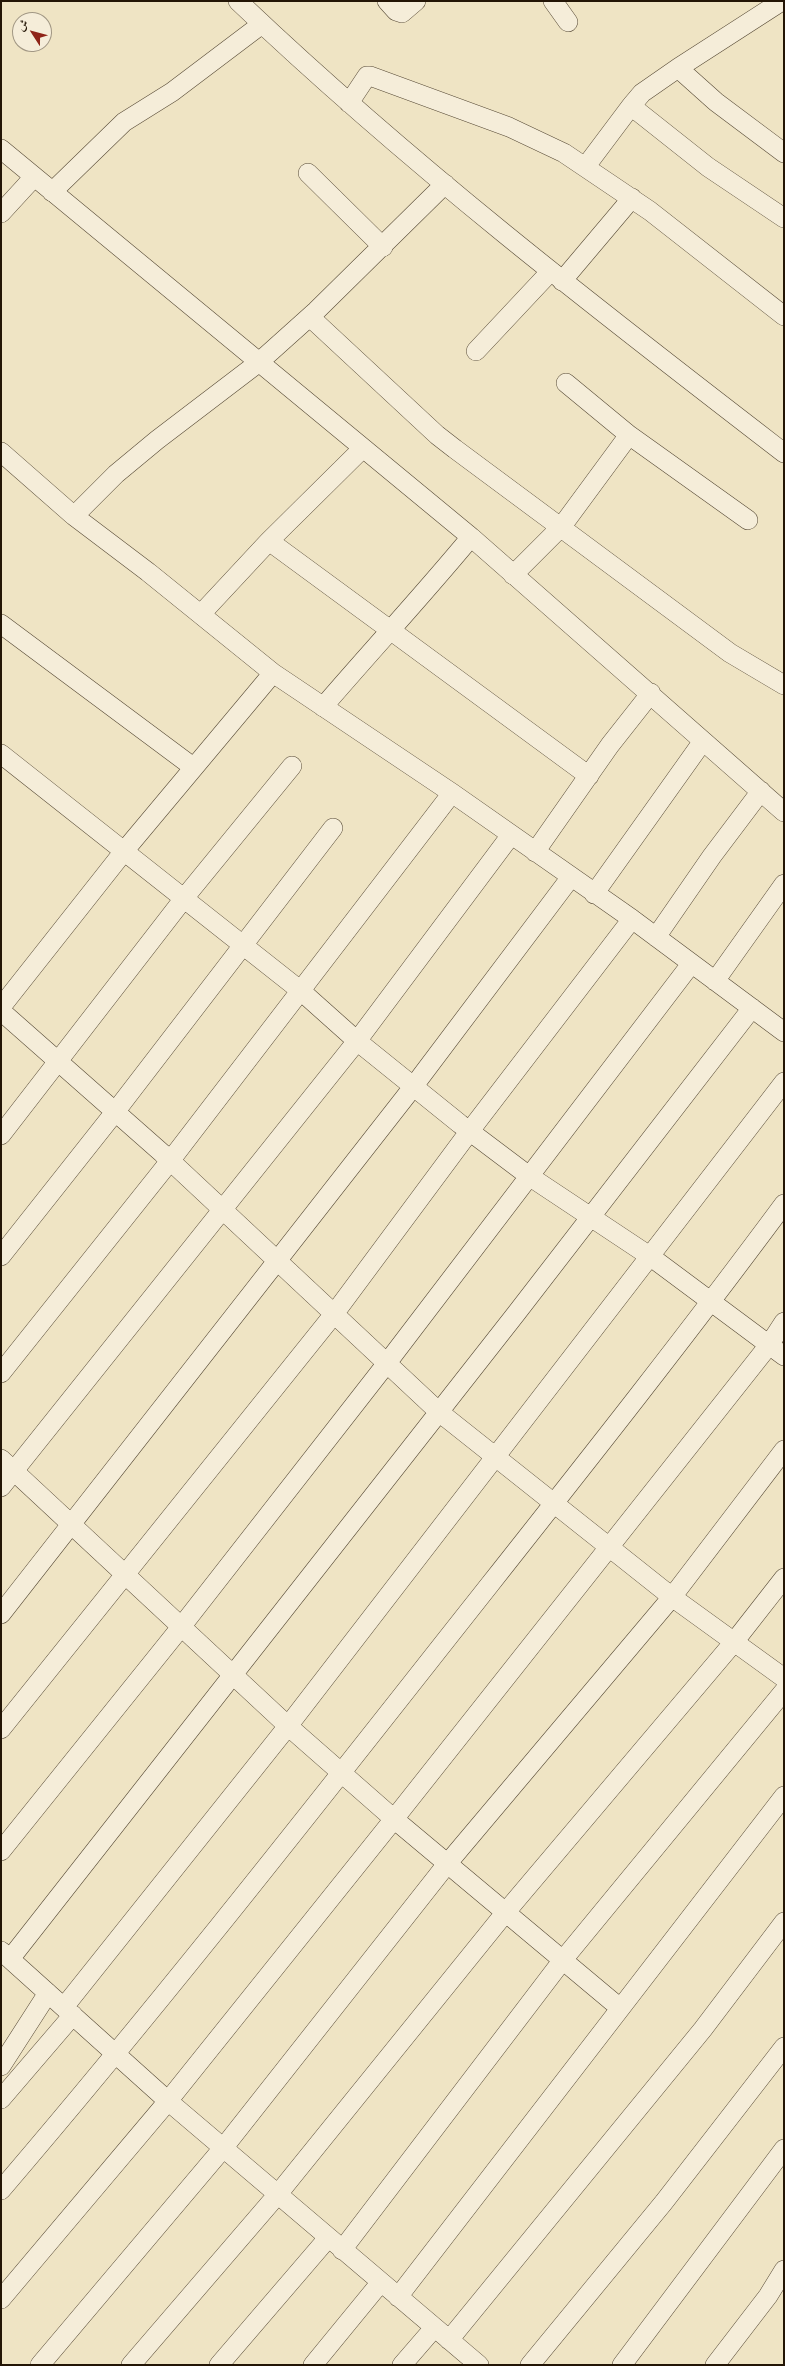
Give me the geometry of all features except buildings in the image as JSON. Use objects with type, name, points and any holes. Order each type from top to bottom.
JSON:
[{"type":"street","points":[[238,1],[349,103],[556,276],[784,453]]},
{"type":"street","points":[[387,1],[396,11],[402,13],[416,1]]},
{"type":"street","points":[[552,1],[568,22]]},
{"type":"street","points":[[586,166],[642,93],[782,1]]},
{"type":"street","points":[[52,192],[124,122],[172,92],[262,24]]},
{"type":"street","points":[[678,68],[716,102],[784,153]]},
{"type":"street","points":[[349,103],[363,81],[367,76],[370,76],[509,127],[564,153],[586,166],[632,198],[784,316]]},
{"type":"street","points":[[631,106],[708,167],[784,218]]},
{"type":"street","points":[[1,149],[258,364],[471,537],[513,575],[651,693],[784,812]]},
{"type":"street","points":[[308,173],[383,247]]},
{"type":"street","points":[[1,212],[34,177]]},
{"type":"street","points":[[74,516],[116,474],[157,440],[258,364],[310,317],[383,247],[445,184]]},
{"type":"street","points":[[476,351],[556,276],[632,198]]},
{"type":"street","points":[[310,317],[437,435],[562,526],[730,653],[784,685]]},
{"type":"street","points":[[566,383],[629,435],[748,520]]},
{"type":"street","points":[[513,575],[562,526],[629,435]]},
{"type":"street","points":[[202,614],[269,541],[363,448]]},
{"type":"street","points":[[1,452],[74,516],[202,614],[273,673],[452,793],[594,894],[632,919],[752,1008],[782,1025]]},
{"type":"street","points":[[323,707],[389,630],[428,590],[471,537]]},
{"type":"street","points":[[269,541],[589,776]]},
{"type":"street","points":[[1,624],[193,767]]},
{"type":"street","points":[[1,1007],[125,850],[273,673]]},
{"type":"street","points":[[535,852],[651,693]]},
{"type":"street","points":[[594,894],[703,741]]},
{"type":"street","points":[[1,754],[185,897],[301,991],[357,1041],[469,1132],[529,1176],[651,1257],[784,1356]]},
{"type":"street","points":[[1,1135],[59,1063],[185,897],[292,766]]},
{"type":"street","points":[[656,937],[712,856],[761,792]]},
{"type":"street","points":[[1,1373],[170,1161],[452,793]]},
{"type":"street","points":[[1,1256],[115,1112],[333,828]]},
{"type":"street","points":[[1,1487],[7,1465],[222,1211],[357,1041],[511,835]]},
{"type":"street","points":[[1,1614],[278,1262],[413,1087],[571,877]]},
{"type":"street","points":[[715,981],[784,884]]},
{"type":"street","points":[[1,1730],[124,1574],[334,1314],[469,1132],[632,919]]},
{"type":"street","points":[[1,1851],[181,1627],[387,1363],[691,964]]},
{"type":"street","points":[[479,2365],[168,2101],[6,1955],[233,1676],[440,1412],[752,1008]]},
{"type":"street","points":[[1,1011],[170,1161],[222,1211],[440,1412],[555,1502],[672,1597],[784,1678]]},
{"type":"street","points":[[1,2099],[651,1257],[784,1082]]},
{"type":"street","points":[[1,2190],[116,2055],[342,1772],[712,1302],[784,1204]]},
{"type":"street","points":[[1,2299],[168,2101],[394,1819],[769,1345],[784,1322]]},
{"type":"street","points":[[40,2365],[224,2147],[447,1864],[672,1597],[784,1450]]},
{"type":"street","points":[[7,1465],[288,1726],[394,1819],[620,2008]]},
{"type":"street","points":[[130,2365],[278,2194],[505,1913],[734,1642],[784,1578]]},
{"type":"street","points":[[219,2365],[335,2244],[562,1961],[784,1691]]},
{"type":"street","points":[[398,2297],[784,1796]]},
{"type":"street","points":[[449,2340],[703,2029],[784,1922]]},
{"type":"street","points":[[1,2066],[48,1993]]},
{"type":"street","points":[[530,2365],[664,2202],[784,2047]]},
{"type":"street","points":[[622,2365],[784,2148]]},
{"type":"street","points":[[715,2365],[768,2296],[784,2270]]},
{"type":"street","points":[[313,2365],[381,2282]]},
{"type":"street","points":[[402,2365],[434,2328]]}]
